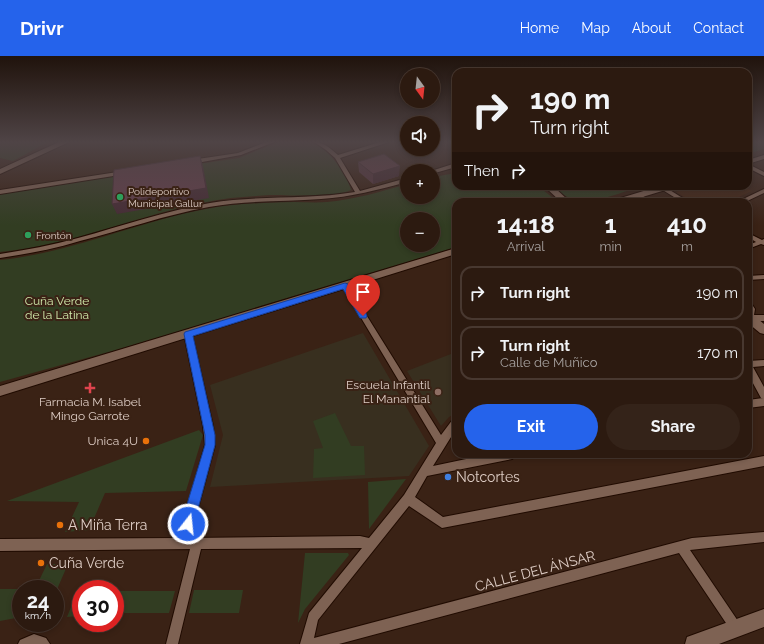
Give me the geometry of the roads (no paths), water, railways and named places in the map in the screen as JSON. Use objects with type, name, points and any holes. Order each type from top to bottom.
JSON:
[{"type":"street","points":[[345,169],[359,193]]},
{"type":"street","points":[[755,169],[764,174]]},
{"type":"street","points":[[0,192],[130,172]]},
{"type":"street","points":[[0,256],[53,247],[172,213],[209,205],[240,200],[317,198],[359,193],[400,182]]},
{"type":"street","points":[[552,190],[562,198]]},
{"type":"street","points":[[629,198],[656,190]]},
{"type":"street","points":[[670,190],[681,198]]},
{"type":"street","points":[[749,198],[764,191]]},
{"type":"street","points":[[638,195],[643,198]]},
{"type":"street","points":[[752,237],[763,242]]},
{"type":"street","points":[[752,246],[763,242]]},
{"type":"street","points":[[0,391],[452,253]]},
{"type":"street","points":[[752,278],[764,277]]},
{"type":"street","points":[[345,286],[441,443]]},
{"type":"street","points":[[752,320],[764,326]]},
{"type":"street","points":[[183,544],[210,445],[208,426],[188,334]]},
{"type":"street","points":[[752,364],[764,363]]},
{"type":"street","points":[[752,372],[764,395]]},
{"type":"street","points":[[752,404],[764,402]]},
{"type":"street","points":[[306,644],[314,617],[408,498],[452,428]]},
{"type":"street","points":[[425,472],[493,458]]},
{"type":"street","points":[[408,498],[442,523],[764,461]]},
{"type":"street","name":"CALLE DEL ÁNSAR","points":[[315,644],[692,544],[764,537]]},
{"type":"street","points":[[0,545],[360,542],[371,544]]},
{"type":"street","points":[[172,644],[197,543]]},
{"type":"street","points":[[681,547],[736,628]]},
{"type":"street","points":[[694,644],[764,618]]},
{"type":"street","points":[[24,644],[36,640],[41,641],[44,644]]},
{"type":"place","name":"Polideportivo Municipal Gallur","points":[[120,197]]},
{"type":"place","name":"Frontón","points":[[28,235]]},
{"type":"place","name":"Farmacia M. Isabel Mingo Garrote","points":[[90,388]]},
{"type":"place","name":"Escuela Infantil El Manantial","points":[[438,392]]},
{"type":"place","name":"Unica 4U","points":[[146,441]]},
{"type":"place","name":"Notcortes","points":[[448,477]]},
{"type":"place","name":"A Miña Terra","points":[[60,525]]},
{"type":"place","name":"Cuña Verde","points":[[41,563]]},
{"type":"park label","name":"Cuña Verde de la Latina","points":[[57,308]]}]
